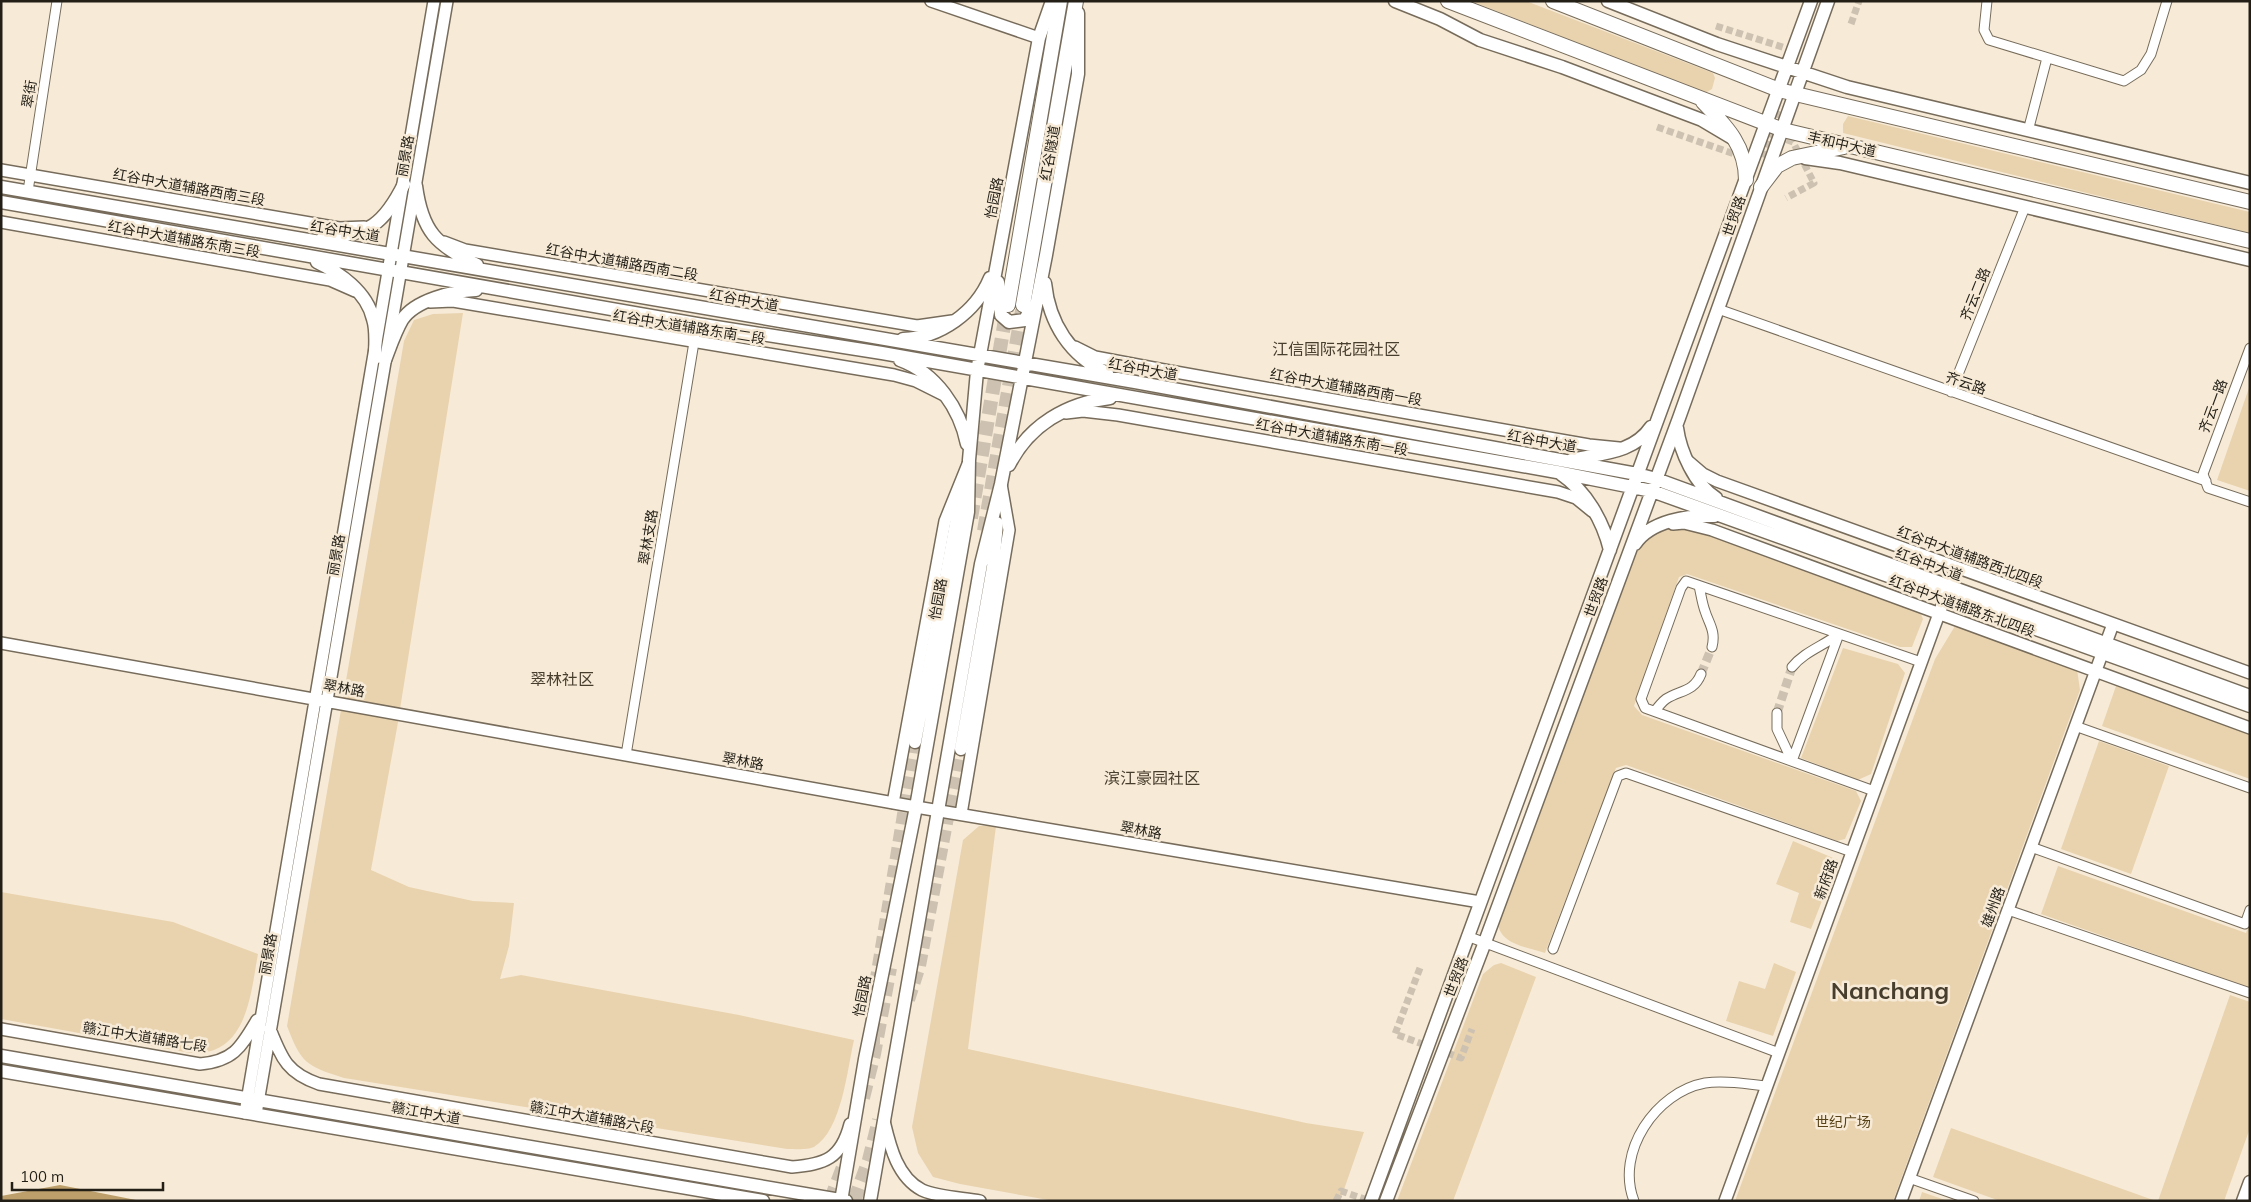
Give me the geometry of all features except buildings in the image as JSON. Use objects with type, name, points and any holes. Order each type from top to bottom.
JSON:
[{"type":"main road","name":"怡园路","points":[[842,1200],[865,1059],[916,807],[968,512],[969,460],[977,371],[1040,38],[1052,1]]},
{"type":"main road","name":"红谷隧道","points":[[1008,305],[1060,1]]},
{"type":"main road","points":[[870,1201],[981,564],[1001,484],[1022,379],[1078,74],[1077,1]]},
{"type":"main road","name":"红谷隧道","points":[[1023,305],[1077,1]]},
{"type":"main road","points":[[1395,1],[1440,19],[1480,40],[1562,67],[1702,120],[1734,140]]},
{"type":"main road","name":"丰和中大道","points":[[1448,1],[1783,130],[2250,241]]},
{"type":"main road","points":[[1554,1],[1778,90],[2250,202]]},
{"type":"main road","points":[[1608,1],[1717,44],[1847,87],[2250,183]]},
{"type":"main road","name":"世贸路","points":[[1371,1201],[1811,1]]},
{"type":"main road","name":"世贸路","points":[[1386,1201],[1485,942],[1652,492],[1761,187],[1804,73],[1828,1]]},
{"type":"main road","points":[[1699,98],[1724,124],[1734,140],[1746,163],[1746,180]]},
{"type":"main road","points":[[1761,187],[1777,166],[1792,158],[1815,151],[1851,146]]},
{"type":"main road","points":[[1792,158],[1816,158],[1840,162],[2250,260]]},
{"type":"main road","points":[[305,240],[330,238],[371,227],[392,207],[410,185],[432,237],[460,256],[493,272]]},
{"type":"main road","name":"红谷中大道","points":[[1,187],[1135,382],[1637,474],[1656,479],[1726,512]]},
{"type":"main road","name":"红谷中大道","points":[[1,202],[697,324],[882,353],[1557,472],[1632,487],[1726,512],[1947,592],[2250,696]]},
{"type":"main road","points":[[301,255],[331,269],[360,293],[373,319],[380,359]]},
{"type":"main road","points":[[996,264],[1001,315],[1009,322],[1026,320],[1046,255]]},
{"type":"main road","points":[[1046,255],[1044,277],[1047,300],[1054,321],[1066,341],[1080,356],[1096,368],[1115,377],[1135,382]]},
{"type":"main road","points":[[886,340],[911,339],[926,335],[956,321],[974,305],[987,286],[996,264]]},
{"type":"main road","points":[[380,359],[403,319],[424,303],[469,290],[495,289]]},
{"type":"main road","points":[[882,353],[906,362],[928,377],[947,396],[963,426],[969,460],[914,742]]},
{"type":"main road","points":[[962,750],[993,567],[1001,484],[1015,453],[1033,432],[1054,415],[1075,405],[1123,396]]},
{"type":"main road","points":[[1567,461],[1626,448],[1646,434],[1659,415]]},
{"type":"main road","points":[[1676,426],[1679,446],[1685,459],[1706,492],[1726,512]]},
{"type":"main road","points":[[1557,472],[1571,481],[1598,515],[1610,550]]},
{"type":"main road","points":[[1628,554],[1639,538],[1662,524],[1726,512]]},
{"type":"main road","name":"红谷中大道","points":[[2104,647],[2250,706]]},
{"type":"main road","name":"赣江中大道","points":[[1,1056],[842,1200]]},
{"type":"main road","points":[[1,1071],[763,1201]]},
{"type":"main road","points":[[2243,1201],[2250,1182]]},
{"type":"street","name":"翠街","points":[[28,192],[57,1]]},
{"type":"street","name":"丽景路","points":[[410,185],[434,1]]},
{"type":"street","name":"丽景路","points":[[250,1114],[270,1029],[326,700],[395,271],[410,185],[447,1]]},
{"type":"street","points":[[930,1],[1040,38]]},
{"type":"street","points":[[1987,1],[1984,30],[1989,40],[2124,81],[2141,70],[2151,54],[2167,1]]},
{"type":"street","points":[[2028,131],[2047,58]]},
{"type":"street","name":"红谷中大道辅路西南三段","points":[[1,170],[339,228],[371,227]]},
{"type":"street","name":"齐云二路","points":[[1951,392],[2025,207]]},
{"type":"street","name":"红谷中大道辅路东南三段","points":[[1,222],[330,280],[360,293]]},
{"type":"street","name":"红谷中大道辅路西南二段","points":[[432,237],[466,250],[908,325],[931,325],[956,321]]},
{"type":"street","name":"红谷中大道辅路东南二段","points":[[424,303],[454,302],[894,375],[916,381],[947,396]]},
{"type":"street","name":"齐云路","points":[[1718,310],[2204,478],[2208,488],[2250,502]]},
{"type":"street","name":"翠林支路","points":[[626,755],[697,324]]},
{"type":"street","name":"红谷中大道辅路西南一段","points":[[1066,341],[1081,351],[1095,357],[1579,444],[1626,448]]},
{"type":"street","name":"齐云一路","points":[[2204,478],[2250,348]]},
{"type":"street","name":"丽景路","points":[[253,1098],[261,1014],[314,698],[380,359]]},
{"type":"street","name":"红谷中大道辅路东南一段","points":[[1054,415],[1083,411],[1118,415],[1558,492],[1576,498],[1598,515]]},
{"type":"street","name":"红谷中大道辅路西北四段","points":[[1685,459],[1703,474],[1717,481],[2250,674]]},
{"type":"street","points":[[893,803],[945,521],[969,460]]},
{"type":"street","points":[[961,814],[1009,530],[1001,484]]},
{"type":"street","name":"红谷中大道辅路东北四段","points":[[1662,524],[1684,523],[1712,530],[2250,728]]},
{"type":"street","name":"新府路","points":[[1725,1201],[1956,567]]},
{"type":"street","points":[[1874,791],[1645,708],[1641,699],[1681,588],[1686,581],[1921,662]]},
{"type":"street","points":[[1699,586],[1705,612],[1712,625],[1714,638],[1712,647]]},
{"type":"street","name":"雄州路","points":[[1901,1201],[2113,624]]},
{"type":"street","points":[[1792,667],[1806,653],[1822,646],[1839,634]]},
{"type":"street","points":[[1792,761],[1839,634]]},
{"type":"street","name":"翠林路","points":[[1,643],[893,803],[1480,902]]},
{"type":"street","points":[[1655,711],[1666,700],[1686,692],[1698,683],[1701,674]]},
{"type":"street","points":[[1777,713],[1778,729],[1792,761]]},
{"type":"street","points":[[2076,726],[2250,788]]},
{"type":"street","points":[[1553,949],[1618,776],[1626,773],[1852,852]]},
{"type":"street","points":[[2031,847],[2245,924],[2250,910]]},
{"type":"street","points":[[2008,910],[2250,993]]},
{"type":"street","points":[[1467,936],[1779,1053]]},
{"type":"street","name":"赣江中大道辅路七段","points":[[1,1029],[200,1064],[216,1062],[236,1053],[261,1014]]},
{"type":"street","name":"赣江中大道辅路六段","points":[[270,1029],[282,1060],[290,1069],[303,1079],[319,1084],[792,1168],[826,1161],[840,1149],[847,1134],[865,1059]]},
{"type":"street","points":[[1634,1201],[1630,1172],[1635,1148],[1649,1118],[1662,1105],[1671,1098],[1703,1084],[1722,1082],[1767,1086]]},
{"type":"street","points":[[884,1121],[896,1160],[912,1183],[923,1191],[980,1201]]},
{"type":"street","points":[[1909,1178],[1974,1201]]},
{"type":"green space","points":[[1471,1],[1526,1],[1713,73],[1715,78],[1712,89],[1705,93]]},
{"type":"green space","points":[[1848,116],[2250,212],[2250,233],[1843,133],[1843,124]]},
{"type":"green space","points":[[463,313],[397,728],[371,870],[409,887],[473,901],[514,903],[509,946],[500,979],[521,975],[739,1015],[854,1040],[846,1083],[837,1114],[823,1139],[814,1147],[787,1149],[344,1078],[313,1066],[301,1056],[296,1048],[287,1026],[404,341],[414,320],[433,314]]},
{"type":"green space","points":[[2250,385],[2250,491],[2217,480]]},
{"type":"green space","points":[[1681,526],[1706,531],[1920,612],[1923,619],[1912,647],[1900,647],[1687,574],[1679,577],[1634,706],[1642,715],[1856,791],[1861,801],[1845,839],[1837,841],[1626,765],[1616,768],[1545,953],[1523,947],[1509,941],[1500,930],[1498,923],[1636,549],[1656,534]]},
{"type":"green space","name":"世纪广场","points":[[1955,626],[2077,669],[2080,690],[1893,1201],[1735,1201],[1935,659]]},
{"type":"green space","points":[[1843,648],[1898,664],[1905,673],[1871,774],[1858,780],[1801,758]]},
{"type":"green space","points":[[2116,686],[2250,734],[2250,779],[2102,726]]},
{"type":"green space","points":[[2099,741],[2169,766],[2131,874],[2061,849]]},
{"type":"green space","points":[[979,826],[996,826],[968,1049],[1306,1123],[1364,1132],[1340,1201],[1054,1201],[960,1184],[933,1177],[918,1153],[912,1127],[963,840]]},
{"type":"green space","points":[[1793,841],[1838,860],[1811,929],[1790,922],[1799,893],[1776,884]]},
{"type":"green space","points":[[2058,866],[2246,933],[2250,922],[2250,988],[2041,914]]},
{"type":"green space","points":[[1,892],[173,922],[258,954],[251,995],[242,1022],[235,1034],[226,1043],[211,1051],[190,1053],[1,1019]]},
{"type":"green space","points":[[1501,963],[1536,977],[1453,1201],[1397,1201],[1483,974],[1494,965]]},
{"type":"green space","points":[[1774,963],[1796,972],[1773,1036],[1726,1021],[1739,981],[1765,989]]},
{"type":"green space","points":[[2230,995],[2250,1002],[2250,1128],[2224,1201],[2158,1201]]},
{"type":"green space","points":[[1951,1128],[2156,1201],[2000,1201],[1933,1177]]},
{"type":"green space","points":[[1922,1192],[1948,1201],[1919,1201]]},
{"type":"shaded area","points":[[60,1185],[141,1201],[1,1201],[1,1196]]},
{"type":"tunnel","points":[[1851,24],[1859,1]]},
{"type":"tunnel","points":[[1716,26],[1795,51]]},
{"type":"tunnel","points":[[1753,159],[1760,160],[1779,108]]},
{"type":"tunnel","points":[[1657,127],[1743,157]]},
{"type":"tunnel","points":[[1777,136],[1793,142],[1814,183],[1786,198]]},
{"type":"tunnel","points":[[984,531],[1023,305]]},
{"type":"tunnel","points":[[971,518],[1007,308]]},
{"type":"tunnel","points":[[1701,674],[1712,647]]},
{"type":"tunnel","points":[[1777,713],[1792,667]]},
{"type":"tunnel","points":[[875,984],[915,742]]},
{"type":"tunnel","points":[[909,1000],[920,966],[961,749]]},
{"type":"tunnel","points":[[863,1098],[874,1054],[890,968]]},
{"type":"tunnel","points":[[1420,968],[1395,1034],[1461,1058],[1472,1029]]},
{"type":"tunnel","points":[[874,1032],[874,1054]]},
{"type":"tunnel","points":[[854,1201],[869,1160],[879,1120]]},
{"type":"tunnel","points":[[830,1201],[845,1162]]},
{"type":"tunnel","points":[[1336,1201],[1341,1191],[1370,1201]]},
{"type":"district","name":"江信国际花园社区","points":[[1336,349]]},
{"type":"district","name":"翠林社区","points":[[562,679]]},
{"type":"district","name":"滨江豪园社区","points":[[1152,778]]},
{"type":"district","name":"Nanchang","points":[[1890,990]]}]
